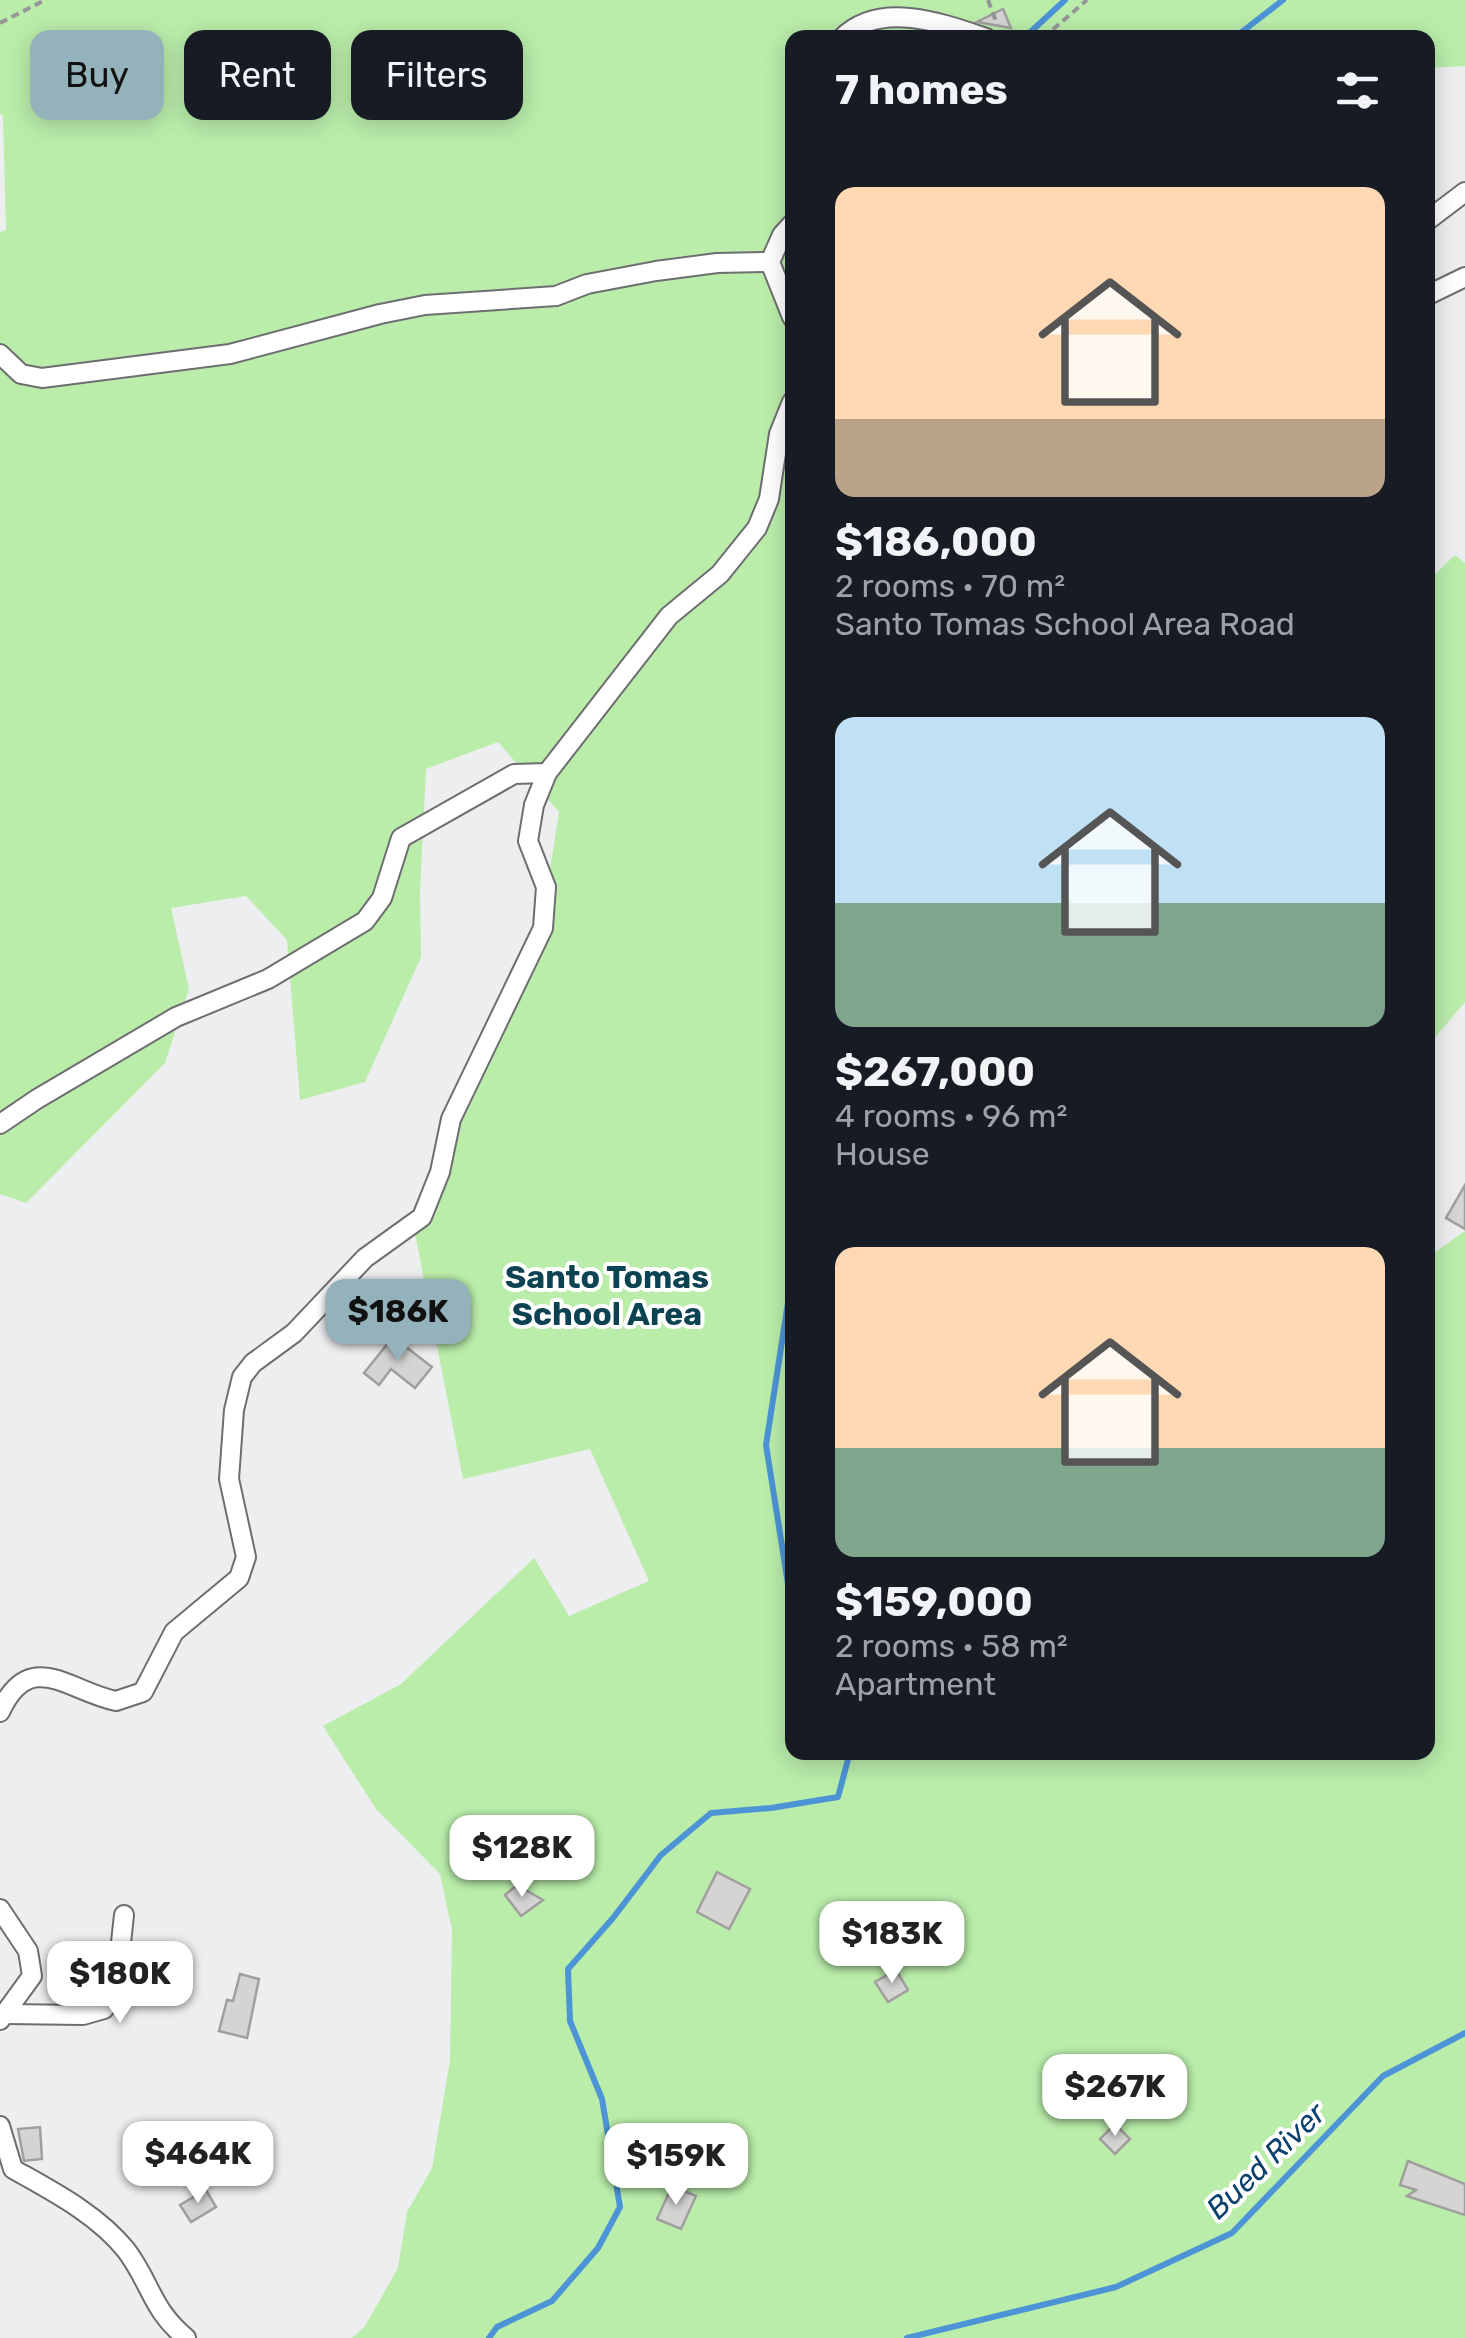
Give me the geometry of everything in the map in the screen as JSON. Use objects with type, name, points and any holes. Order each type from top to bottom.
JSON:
[{"type":"street","points":[[850,30],[868,20],[908,18],[964,30]]},
{"type":"street","points":[[1435,215],[1465,192]]},
{"type":"street","points":[[785,232],[770,262],[785,302]]},
{"type":"street","points":[[0,354],[21,374],[42,378],[230,354],[425,306],[556,296],[587,284],[717,262],[770,262]]},
{"type":"street","points":[[1435,291],[1465,278]]},
{"type":"street","points":[[0,1712],[17,1686],[39,1676],[52,1676],[116,1701],[144,1692],[174,1632],[239,1578],[246,1558],[229,1480],[234,1410],[242,1378],[253,1363],[294,1332],[366,1258],[422,1217],[432,1197],[451,1119],[543,928],[546,887],[528,841],[534,805],[548,773],[669,616],[720,574],[757,528],[769,499],[785,419]]},
{"type":"street","points":[[0,1124],[176,1017],[268,979],[326,946],[364,921],[382,898],[401,838],[514,774],[548,773]]},
{"type":"street","points":[[0,1910],[32,1963],[32,1976],[3,2017]]},
{"type":"street","points":[[3,2017],[84,2015],[104,2008],[116,1988],[124,1915]]},
{"type":"street","points":[[0,2126],[13,2169],[69,2202],[123,2246],[143,2274],[158,2308],[186,2338]]},
{"type":"path","points":[[0,24],[44,0]]},
{"type":"path","points":[[988,0],[999,30]]},
{"type":"path","points":[[1053,30],[1087,0]]},
{"type":"green space","points":[[0,0],[1465,0],[1465,66],[1435,68],[1435,30],[785,30],[785,1760],[1435,1760],[1435,1252],[1465,1231],[1465,2338],[352,2338],[365,2326],[398,2268],[407,2212],[432,2168],[450,2060],[452,1930],[440,1874],[376,1809],[323,1726],[401,1684],[534,1558],[569,1616],[649,1581],[590,1449],[463,1479],[412,1218],[450,1122],[543,914],[559,812],[498,742],[426,769],[421,957],[365,1082],[300,1100],[287,940],[246,896],[171,908],[189,989],[165,1063],[26,1203],[0,1194],[0,232],[6,230]]},
{"type":"green space","points":[[1455,555],[1465,563],[1465,1002],[1435,1038],[1435,574]]},
{"type":"building","points":[[1003,9],[1011,28],[977,22]]},
{"type":"building","points":[[1465,1185],[1465,1229],[1446,1218]]},
{"type":"building","points":[[393,1337],[432,1367],[415,1388],[391,1369],[379,1385],[364,1373]]},
{"type":"building","points":[[717,1872],[750,1889],[729,1929],[697,1912]]},
{"type":"building","points":[[517,1885],[543,1900],[521,1916],[505,1895]]},
{"type":"building","points":[[896,1970],[908,1990],[888,2002],[875,1982]]},
{"type":"building","points":[[240,1974],[259,1979],[247,2038],[219,2031],[227,2000],[233,2001]]},
{"type":"building","points":[[1115,2124],[1130,2139],[1115,2154],[1100,2139]]},
{"type":"building","points":[[40,2127],[42,2159],[24,2161],[18,2129]]},
{"type":"building","points":[[1408,2161],[1465,2184],[1465,2215],[1407,2196],[1416,2190],[1400,2185]]},
{"type":"building","points":[[672,2186],[696,2196],[681,2229],[657,2219]]},
{"type":"building","points":[[206,2190],[216,2207],[191,2222],[180,2205]]},
{"type":"waterway","points":[[1033,30],[1065,0]]},
{"type":"waterway","points":[[1244,30],[1283,0]]},
{"type":"waterway","points":[[785,1322],[766,1445],[785,1565]]},
{"type":"waterway","points":[[489,2338],[497,2327],[552,2301],[598,2248],[620,2207],[602,2099],[570,2021],[568,1969],[661,1855],[711,1813],[838,1797],[848,1760]]},
{"type":"waterway","name":"Bued River","points":[[907,2338],[1116,2287],[1232,2233],[1383,2076],[1465,2033]]},
{"type":"district","name":"Santo Tomas School Area","points":[[607,1296]]}]
